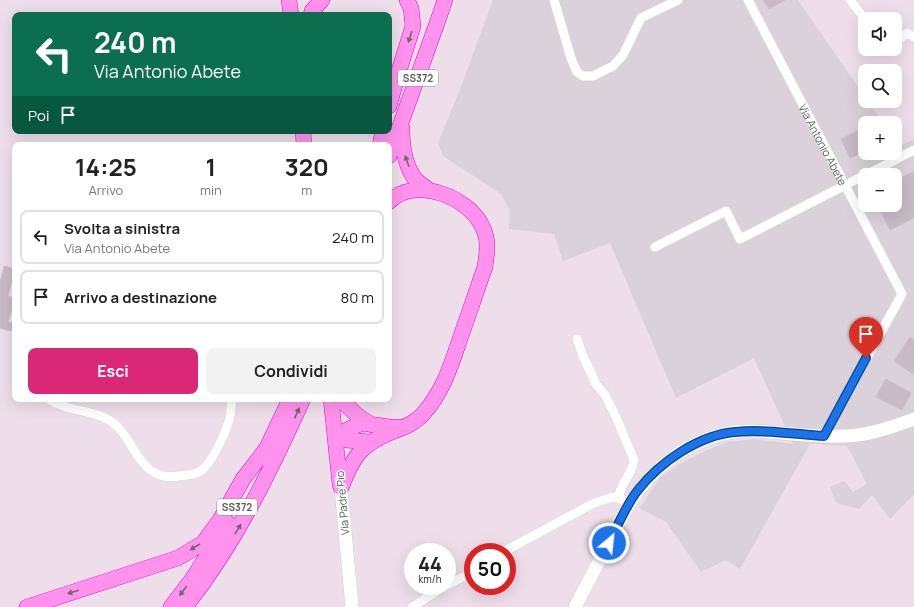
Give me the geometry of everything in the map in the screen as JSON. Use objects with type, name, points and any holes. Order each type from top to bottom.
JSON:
[{"type":"highway","points":[[289,0],[291,12]]},
{"type":"highway","points":[[312,12],[322,0]]},
{"type":"highway","points":[[392,95],[413,26],[411,8],[407,0]]},
{"type":"highway","name":"SS372","points":[[392,142],[395,124],[434,0]]},
{"type":"highway","name":"SS372","points":[[395,124],[436,26],[445,0]]},
{"type":"highway","points":[[395,124],[408,165],[416,180],[430,191]]},
{"type":"highway","points":[[341,488],[348,468],[356,455],[370,442],[408,426],[422,415],[438,395],[450,371],[485,267],[487,241],[483,228],[476,216],[467,206],[455,198],[430,191],[418,190],[406,192],[392,199]]},
{"type":"highway","name":"SS372","points":[[171,607],[193,578],[222,534],[243,498],[289,402]]},
{"type":"highway","name":"SS372","points":[[185,607],[223,553],[242,522],[267,476],[302,402]]},
{"type":"highway","name":"Via Padre Pio","points":[[331,402],[341,488]]},
{"type":"highway","points":[[343,402],[359,417],[372,425]]},
{"type":"highway","points":[[336,436],[362,423],[389,427],[408,426]]},
{"type":"highway","points":[[336,436],[346,440],[370,442]]},
{"type":"highway","points":[[27,607],[178,558],[202,543],[220,520],[243,479],[267,448]]},
{"type":"highway","points":[[195,607],[212,578],[223,553]]},
{"type":"main road","points":[[575,607],[624,501],[638,490],[661,466],[687,449],[706,440],[734,432],[750,431],[844,436],[873,433],[914,419]]},
{"type":"main road","name":"Via Padre Pio","points":[[341,488],[352,607]]},
{"type":"street","points":[[554,0],[571,58],[577,72],[583,76],[593,76],[613,66],[623,55],[641,18],[678,0]]},
{"type":"street","name":"Via Antonio Abete","points":[[748,0],[902,294],[824,436]]},
{"type":"street","points":[[850,0],[859,12]]},
{"type":"street","points":[[902,37],[907,33],[914,37]]},
{"type":"street","points":[[879,168],[914,150]]},
{"type":"street","points":[[655,247],[726,211],[740,239],[858,179]]},
{"type":"street","points":[[577,339],[596,384],[605,395],[616,417],[634,460],[634,466],[619,492],[624,501]]},
{"type":"street","points":[[55,402],[64,407],[110,420],[120,429],[142,462],[150,470],[160,475],[171,477],[193,475],[203,469],[211,460],[228,426],[232,402]]},
{"type":"street","points":[[516,545],[594,503],[613,497],[624,501]]},
{"type":"street","points":[[412,607],[431,595]]},
{"type":"shaded area","points":[[493,0],[798,0],[858,87],[858,108],[873,108],[878,116],[858,116],[858,160],[902,160],[902,145],[914,139],[914,494],[890,519],[872,495],[859,509],[836,503],[830,487],[844,481],[853,492],[867,484],[847,446],[810,444],[740,569],[726,560],[701,572],[666,522],[639,508],[661,477],[680,464],[727,442],[753,439],[793,444],[754,358],[676,398],[610,243],[563,261],[554,234],[509,229],[509,209],[501,194],[443,156],[438,143],[459,92]]},
{"type":"building","points":[[763,0],[785,0],[769,9]]},
{"type":"building","points":[[858,130],[858,154],[850,158],[841,139]]},
{"type":"building","points":[[914,171],[914,218],[890,230],[881,212],[902,212],[902,177]]},
{"type":"building","points":[[4,266],[12,268],[12,281],[8,296],[12,297],[12,309],[8,322],[12,323],[12,331],[0,328],[0,283]]},
{"type":"building","points":[[910,337],[914,340],[914,375],[894,361]]},
{"type":"building","points":[[886,379],[911,393],[902,410],[876,397]]},
{"type":"route","points":[[609,543],[638,490],[661,466],[674,456],[687,449],[721,434],[734,432],[750,431],[824,436],[866,358]]}]
